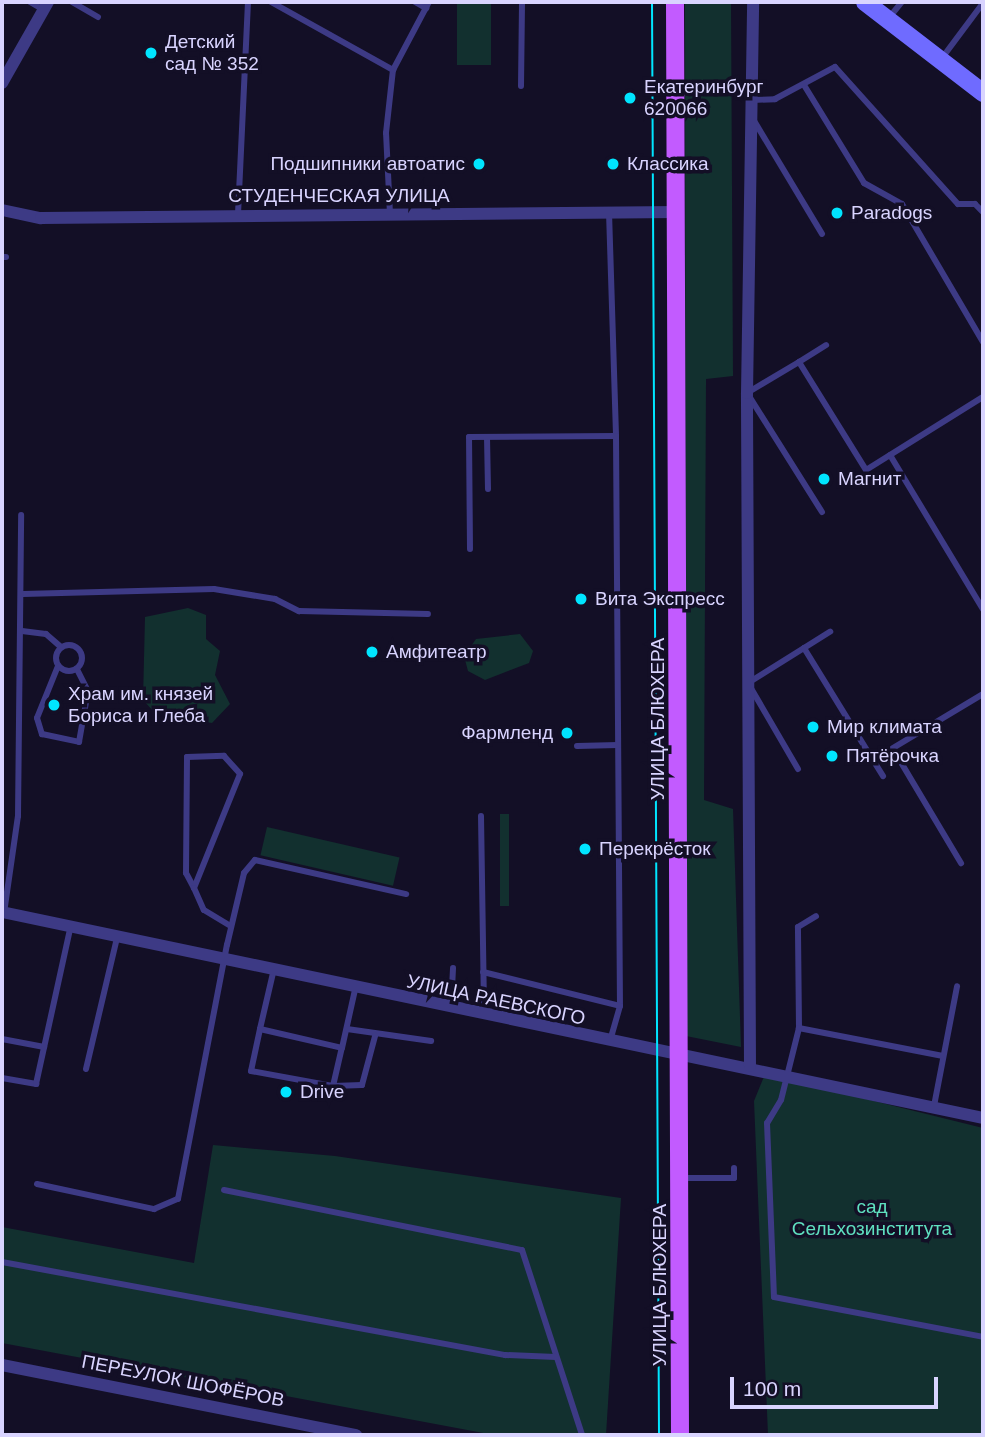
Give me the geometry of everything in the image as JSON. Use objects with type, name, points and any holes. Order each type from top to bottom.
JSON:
[{"type":"main road","name":"УЛИЦА БЛЮХЕРА","points":[[675,2],[682,1178],[680,1435]]},
{"type":"main road","points":[[865,2],[983,93]]},
{"type":"street","points":[[750,1066],[747,393],[753,2]]},
{"type":"street","points":[[2,83],[46,6]]},
{"type":"street","name":"СТУДЕНЧЕСКАЯ УЛИЦА","points":[[2,210],[41,218],[238,214],[390,216],[677,212]]},
{"type":"street","name":"УЛИЦА РАЕВСКОГО","points":[[3,912],[70,930],[273,973],[609,1043],[680,1052],[750,1066],[983,1118]]},
{"type":"street","name":"ПЕРЕУЛОК ШОФЁРОВ","points":[[2,1365],[356,1435]]},
{"type":"lane","points":[[30,2],[46,6]]},
{"type":"lane","points":[[72,2],[98,17]]},
{"type":"lane","points":[[238,214],[248,2]]},
{"type":"lane","points":[[271,2],[393,70]]},
{"type":"lane","points":[[390,216],[386,133],[393,70],[427,5],[415,2]]},
{"type":"lane","points":[[521,86],[522,2]]},
{"type":"lane","points":[[888,20],[902,2]]},
{"type":"lane","points":[[940,60],[983,3]]},
{"type":"lane","points":[[751,100],[775,99],[835,68],[958,204],[975,204],[983,212]]},
{"type":"lane","points":[[804,85],[864,183],[902,204],[983,342]]},
{"type":"lane","points":[[751,115],[822,234]]},
{"type":"lane","points":[[609,1043],[620,1006],[616,436],[610,212]]},
{"type":"lane","points":[[822,512],[747,393],[826,345]]},
{"type":"lane","points":[[799,362],[866,470],[983,397]]},
{"type":"lane","points":[[470,549],[469,437],[616,436]]},
{"type":"lane","points":[[487,437],[488,489]]},
{"type":"lane","points":[[890,455],[983,609]]},
{"type":"lane","points":[[3,912],[18,816],[23,594],[21,515]]},
{"type":"lane","points":[[23,594],[214,589],[275,599],[299,611],[428,614]]},
{"type":"lane","points":[[22,631],[47,634],[61,647],[80,650],[77,669],[88,691],[79,742],[42,734],[37,718],[58,666],[61,647]]},
{"type":"lane","points":[[798,769],[748,683],[830,632]]},
{"type":"lane","points":[[804,648],[883,776]]},
{"type":"lane","points":[[58,666],[77,669]]},
{"type":"lane","points":[[873,760],[983,694]]},
{"type":"lane","points":[[577,746],[618,745]]},
{"type":"lane","points":[[893,748],[961,863]]},
{"type":"lane","points":[[194,888],[240,774],[224,757],[187,757],[186,873],[204,910],[231,926]]},
{"type":"lane","points":[[481,816],[484,1017]]},
{"type":"lane","points":[[37,1184],[154,1209],[177,1199],[231,926],[244,873],[255,860],[406,894]]},
{"type":"lane","points":[[816,916],[798,927],[799,1028],[789,1074],[767,1123],[774,1297],[983,1337]]},
{"type":"lane","points":[[2,1078],[36,1084],[70,930]]},
{"type":"lane","points":[[86,1069],[117,938]]},
{"type":"lane","points":[[451,1010],[453,968]]},
{"type":"lane","points":[[522,971],[522,982]]},
{"type":"lane","points":[[483,972],[620,1006]]},
{"type":"lane","points":[[273,973],[251,1071],[333,1086],[362,1085],[375,1036]]},
{"type":"lane","points":[[934,1106],[957,986]]},
{"type":"lane","points":[[333,1086],[355,990]]},
{"type":"lane","points":[[799,1028],[943,1056]]},
{"type":"lane","points":[[260,1029],[342,1048]]},
{"type":"lane","points":[[347,1029],[375,1036],[431,1041]]},
{"type":"lane","points":[[2,1039],[44,1047]]},
{"type":"lane","points":[[682,1178],[734,1178],[734,1168]]},
{"type":"lane","points":[[224,1190],[523,1250],[582,1435]]},
{"type":"lane","points":[[2,1262],[505,1354],[556,1357]]},
{"type":"green space","points":[[457,2],[491,2],[491,65],[457,65]]},
{"type":"green space","points":[[685,2],[731,2],[733,376],[706,379],[704,800],[733,809],[741,1047],[686,1036]]},
{"type":"green space","points":[[188,608],[206,615],[206,639],[220,651],[215,675],[230,704],[212,723],[155,713],[143,700],[145,617]]},
{"type":"green space","points":[[520,634],[533,651],[529,663],[485,680],[468,671],[464,656],[476,639]]},
{"type":"green space","points":[[500,814],[509,814],[509,906],[500,906]]},
{"type":"green space","points":[[267,827],[400,858],[393,886],[260,855]]},
{"type":"green space","name":"сад Сельхозинститута","points":[[765,1074],[983,1128],[983,1435],[768,1435],[754,1101]]},
{"type":"green space","points":[[213,1145],[335,1156],[621,1198],[606,1435],[494,1435],[2,1343],[2,1227],[194,1263]]},
{"type":"tram line","points":[[652,2],[659,1435]]},
{"type":"place","name":"Детский сад № 352","points":[[151,53]]},
{"type":"place","name":"Екатеринбург 620066","points":[[630,98]]},
{"type":"place","name":"Подшипники автоатис","points":[[479,164]]},
{"type":"place","name":"Классика","points":[[613,164]]},
{"type":"place","name":"Paradogs","points":[[837,213]]},
{"type":"place","name":"Магнит","points":[[824,479]]},
{"type":"place","name":"Вита Экспресс","points":[[581,599]]},
{"type":"place","name":"Амфитеатр","points":[[372,652]]},
{"type":"place","name":"Храм им. князей Бориса и Глеба","points":[[54,705]]},
{"type":"place","name":"Мир климата","points":[[813,727]]},
{"type":"place","name":"Фармленд","points":[[567,733]]},
{"type":"place","name":"Пятёрочка","points":[[832,756]]},
{"type":"place","name":"Перекрёсток","points":[[585,849]]},
{"type":"place","name":"Drive","points":[[286,1092]]}]
